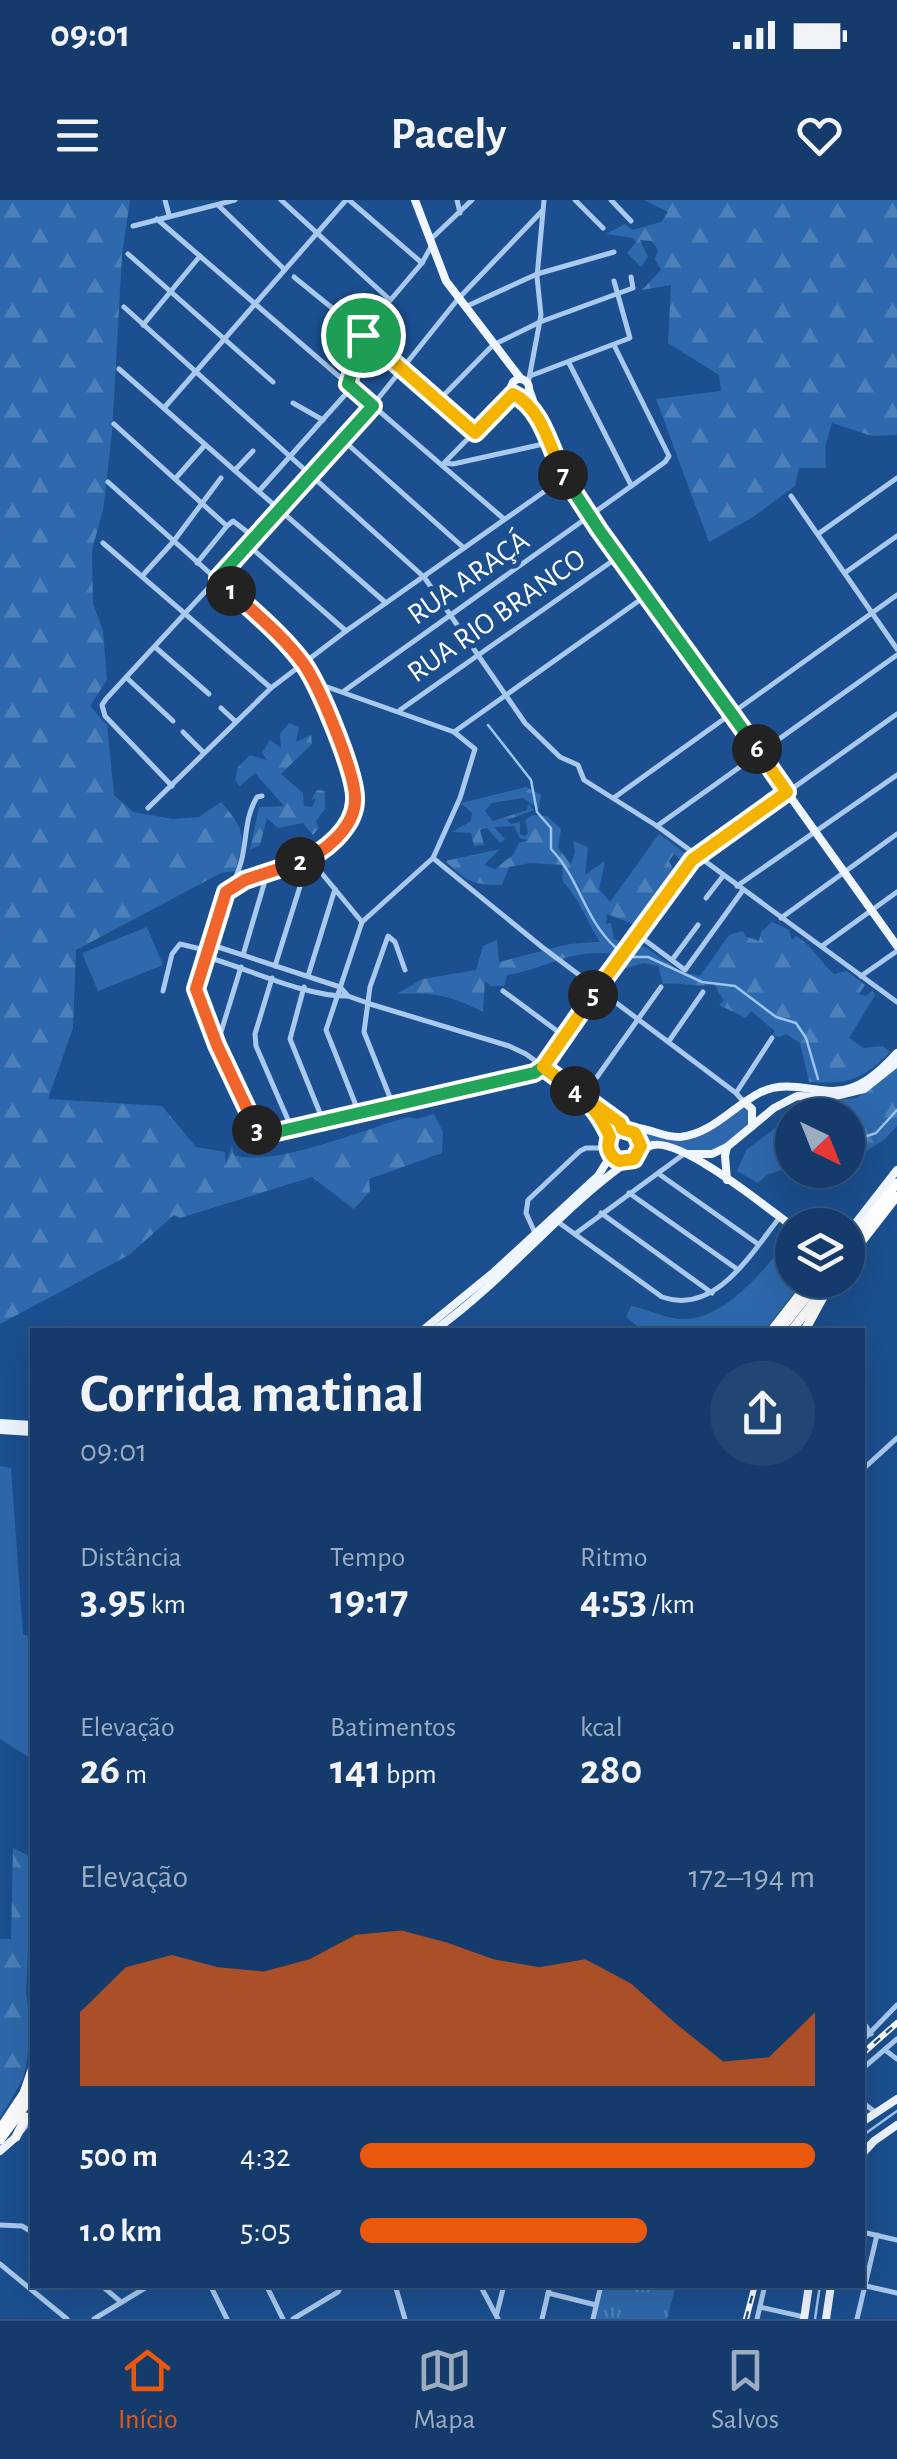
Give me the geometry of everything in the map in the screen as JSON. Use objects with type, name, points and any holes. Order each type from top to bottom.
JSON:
[{"type":"highway","points":[[865,1224],[897,1183]]},
{"type":"highway","points":[[865,1237],[897,1196]]},
{"type":"highway","points":[[774,1328],[796,1298]]},
{"type":"highway","points":[[782,1328],[806,1298]]},
{"type":"highway","points":[[794,1328],[818,1298]]},
{"type":"highway","points":[[806,1328],[822,1298]]},
{"type":"highway","points":[[0,2129],[24,2093],[30,2076]]},
{"type":"highway","points":[[0,2140],[30,2099]]},
{"type":"highway","points":[[16,2137],[30,2111]]},
{"type":"main road","points":[[415,200],[446,281],[524,382],[565,478],[897,949]]},
{"type":"main road","points":[[516,395],[524,382]]},
{"type":"main road","points":[[516,395],[524,382]]},
{"type":"main road","points":[[516,395],[535,412]]},
{"type":"main road","points":[[425,1328],[472,1296],[598,1176],[610,1152],[610,1137],[636,1127],[664,1136],[697,1133],[744,1102],[779,1087],[828,1091],[850,1087],[875,1075],[897,1053]]},
{"type":"main road","points":[[684,1154],[712,1154],[774,1108],[798,1096],[831,1097],[864,1090],[897,1063]]},
{"type":"main road","points":[[744,1102],[752,1109],[752,1126]]},
{"type":"main road","points":[[624,1129],[635,1133],[640,1141],[633,1158]]},
{"type":"main road","points":[[437,1328],[600,1181],[653,1145],[669,1146],[702,1162],[775,1213]]},
{"type":"main road","points":[[727,1146],[724,1156],[728,1180]]},
{"type":"main road","points":[[610,1152],[619,1161],[633,1158]]},
{"type":"main road","points":[[865,1210],[897,1170]]},
{"type":"main road","points":[[0,1427],[30,1429]]},
{"type":"main road","points":[[865,2120],[897,2099]]},
{"type":"main road","points":[[865,2151],[897,2125]]},
{"type":"main road","points":[[0,2151],[16,2137]]},
{"type":"main road","points":[[804,2318],[809,2288]]},
{"type":"main road","points":[[826,2319],[831,2288]]},
{"type":"street","points":[[165,200],[169,214]]},
{"type":"street","points":[[133,226],[235,200]]},
{"type":"street","points":[[281,200],[389,299]]},
{"type":"street","points":[[164,408],[348,200],[422,263]]},
{"type":"street","points":[[457,200],[460,213]]},
{"type":"street","points":[[260,491],[350,386],[363,335],[422,263],[431,242],[472,200]]},
{"type":"street","points":[[524,382],[540,322],[537,274],[544,200]]},
{"type":"street","points":[[575,200],[603,228]]},
{"type":"street","points":[[611,200],[631,221]]},
{"type":"street","points":[[214,203],[284,269]]},
{"type":"street","points":[[172,786],[106,716],[102,705],[344,441],[403,368],[542,212]]},
{"type":"street","points":[[157,220],[504,519]]},
{"type":"street","points":[[462,303],[537,274],[614,252]]},
{"type":"street","points":[[128,254],[273,382]]},
{"type":"street","points":[[142,325],[200,256]]},
{"type":"street","points":[[294,277],[475,433]]},
{"type":"street","points":[[438,400],[493,344],[633,288],[631,277]]},
{"type":"street","points":[[524,382],[630,338],[614,281]]},
{"type":"street","points":[[124,307],[424,577],[525,723],[560,757],[578,765],[584,780],[657,826],[897,1002]]},
{"type":"street","name":"RUA ARAÇÁ","points":[[324,701],[327,695],[341,690],[452,616],[665,462],[668,456],[614,345]]},
{"type":"street","points":[[569,363],[631,487]]},
{"type":"street","points":[[119,369],[386,603]]},
{"type":"street","points":[[444,464],[516,395]]},
{"type":"street","points":[[293,403],[323,420]]},
{"type":"street","points":[[114,424],[227,526]]},
{"type":"street","points":[[344,441],[464,548]]},
{"type":"street","points":[[444,464],[548,443]]},
{"type":"street","points":[[175,479],[206,445]]},
{"type":"street","points":[[235,470],[253,451]]},
{"type":"street","points":[[143,574],[173,542],[221,478]]},
{"type":"street","points":[[148,808],[271,688],[565,478]]},
{"type":"street","points":[[818,534],[897,478]]},
{"type":"street","points":[[108,482],[218,578],[303,663],[324,701],[356,797],[346,828],[309,858],[226,892],[196,989],[197,999],[257,1130],[268,1134],[534,1073],[543,1067],[696,856],[897,714]]},
{"type":"street","points":[[657,826],[897,652],[792,496]]},
{"type":"street","points":[[197,562],[233,521],[255,538]]},
{"type":"street","points":[[846,572],[897,536]]},
{"type":"street","points":[[103,543],[271,688]]},
{"type":"street","points":[[248,545],[346,631]]},
{"type":"street","name":"RUA RIO BRANCO","points":[[399,711],[618,557]]},
{"type":"street","points":[[454,732],[647,595]]},
{"type":"street","points":[[615,797],[897,596]]},
{"type":"street","points":[[155,647],[209,694]]},
{"type":"street","points":[[126,678],[173,721]]},
{"type":"street","points":[[316,683],[454,732],[475,749],[460,798],[433,858],[362,922],[326,1030],[359,1114]]},
{"type":"street","points":[[220,708],[235,721]]},
{"type":"street","points":[[183,732],[204,752]]},
{"type":"street","points":[[637,935],[685,970],[740,888],[897,774]]},
{"type":"street","points":[[232,887],[243,856],[246,822],[252,804],[262,796]]},
{"type":"street","points":[[780,918],[897,834]]},
{"type":"street","points":[[309,858],[362,922]]},
{"type":"street","points":[[275,966],[309,858]]},
{"type":"street","points":[[433,858],[744,1102]]},
{"type":"street","points":[[243,955],[267,874]]},
{"type":"street","points":[[706,898],[723,876]]},
{"type":"street","points":[[308,976],[336,887]]},
{"type":"street","points":[[822,946],[897,892]]},
{"type":"street","points":[[672,960],[698,925]]},
{"type":"street","points":[[393,1105],[364,1032],[370,987],[388,936],[395,942],[406,970]]},
{"type":"street","points":[[690,937],[702,946]]},
{"type":"street","points":[[163,991],[172,954],[180,944],[243,955],[340,987],[348,996]]},
{"type":"street","points":[[861,976],[897,949]]},
{"type":"street","points":[[209,951],[272,978],[348,996],[509,1046],[624,1129]]},
{"type":"street","points":[[217,1045],[240,967]]},
{"type":"street","points":[[272,978],[255,1034],[256,1046],[292,1129]]},
{"type":"street","points":[[597,1077],[661,986]]},
{"type":"street","points":[[304,987],[290,1039],[324,1122]]},
{"type":"street","points":[[503,991],[564,1036]]},
{"type":"street","points":[[669,1041],[702,992]]},
{"type":"street","points":[[736,1093],[772,1038]]},
{"type":"street","points":[[588,1101],[610,1137]]},
{"type":"street","points":[[535,1232],[526,1214],[528,1200],[580,1151],[586,1148],[610,1152]]},
{"type":"street","points":[[575,1234],[684,1154]]},
{"type":"street","points":[[658,1173],[758,1244]]},
{"type":"street","points":[[630,1193],[738,1270]]},
{"type":"street","points":[[600,1213],[712,1293]]},
{"type":"street","points":[[558,1222],[662,1297],[678,1302],[712,1293],[738,1270],[775,1223]]},
{"type":"street","points":[[865,1467],[897,1438]]},
{"type":"street","points":[[865,2037],[897,2005]]},
{"type":"street","points":[[865,2025],[871,2034]]},
{"type":"street","points":[[865,2066],[897,2038]]},
{"type":"street","points":[[885,2050],[897,2060]]},
{"type":"street","points":[[865,2104],[876,2112]]},
{"type":"street","points":[[16,2137],[30,2120]]},
{"type":"street","points":[[0,2225],[22,2226],[30,2231]]},
{"type":"street","points":[[865,2233],[897,2240]]},
{"type":"street","points":[[857,2319],[878,2235]]},
{"type":"street","points":[[1,2267],[67,2319]]},
{"type":"street","points":[[866,2286],[897,2294]]},
{"type":"street","points":[[104,2288],[122,2302]]},
{"type":"street","points":[[94,2319],[145,2288]]},
{"type":"street","points":[[212,2288],[227,2319]]},
{"type":"street","points":[[268,2288],[283,2319]]},
{"type":"street","points":[[293,2319],[340,2288]]},
{"type":"street","points":[[396,2288],[406,2319]]},
{"type":"street","points":[[482,2288],[497,2317]]},
{"type":"street","points":[[497,2317],[503,2288]]},
{"type":"street","points":[[593,2319],[600,2288]]},
{"type":"street","points":[[757,2319],[765,2288]]},
{"type":"street","points":[[542,2319],[549,2289],[596,2306]]},
{"type":"street","points":[[760,2307],[804,2318]]},
{"type":"green space","points":[[0,200],[130,200],[122,255],[112,433],[103,510],[92,550],[93,603],[103,631],[107,680],[90,706],[107,725],[114,795],[133,812],[173,819],[199,817],[221,802],[235,819],[242,841],[235,871],[221,873],[76,950],[73,1028],[48,1099],[162,1106],[196,1147],[225,1152],[226,1164],[232,1145],[234,1155],[272,1156],[408,1117],[417,1119],[434,1114],[443,1132],[442,1153],[369,1179],[370,1191],[354,1209],[312,1177],[180,1218],[174,1215],[129,1255],[0,1324]]},
{"type":"green space","points":[[644,200],[897,200],[897,435],[872,436],[832,423],[825,447],[826,468],[799,468],[795,486],[753,517],[709,542],[656,399],[721,391],[719,375],[668,343],[671,285],[642,290],[661,270],[655,259],[658,250],[652,241],[640,240],[648,257],[641,267],[627,253],[636,242],[633,238],[606,234],[625,224],[632,230],[661,222],[668,212]]},
{"type":"green space","points":[[289,723],[299,727],[296,742],[311,735],[312,744],[281,774],[303,793],[304,806],[312,807],[317,790],[325,791],[325,809],[316,821],[319,828],[313,835],[303,823],[278,828],[267,818],[260,845],[250,850],[259,807],[284,806],[255,773],[240,786],[235,780],[238,767],[250,755],[267,760],[262,753],[270,740],[281,748],[280,734]]},
{"type":"green space","points":[[526,787],[541,795],[539,809],[523,798],[492,803],[485,811],[493,821],[527,810],[528,804],[534,810],[507,820],[511,824],[520,822],[520,834],[525,836],[525,820],[533,815],[547,816],[561,829],[558,848],[571,864],[573,841],[588,847],[585,875],[605,861],[599,889],[610,902],[659,834],[689,856],[684,863],[674,854],[669,861],[673,869],[682,865],[638,926],[607,914],[606,924],[611,923],[614,939],[625,943],[616,954],[585,954],[507,975],[504,986],[491,986],[485,981],[483,1012],[442,996],[397,994],[422,979],[476,970],[483,946],[497,940],[499,962],[569,944],[600,942],[563,882],[562,865],[530,863],[509,867],[502,885],[492,885],[470,880],[445,861],[500,849],[484,865],[495,869],[513,855],[519,843],[528,840],[520,838],[514,826],[494,827],[505,839],[500,843],[487,828],[480,830],[484,845],[474,846],[471,833],[452,832],[471,821],[472,813],[461,803]]},
{"type":"green space","points":[[772,922],[789,930],[792,940],[796,936],[802,940],[834,974],[847,971],[865,985],[859,994],[865,996],[873,991],[875,995],[849,1038],[863,1048],[883,1046],[890,1052],[862,1075],[845,1081],[809,1082],[800,1043],[786,1034],[772,1035],[775,1031],[751,1011],[746,1018],[719,1005],[724,1001],[714,984],[663,984],[658,966],[643,963],[615,972],[634,947],[645,947],[681,972],[700,976],[729,935],[743,931],[745,936],[759,941],[761,932]]},
{"type":"green space","points":[[147,927],[163,965],[98,991],[82,953]]},
{"type":"green space","points":[[897,1066],[897,1126],[866,1151],[865,1098],[857,1098]]},
{"type":"green space","points":[[742,1108],[750,1113],[750,1125],[709,1153],[664,1143],[645,1145],[635,1130],[676,1139]]},
{"type":"green space","points":[[775,1128],[775,1172],[758,1183],[737,1171],[746,1150]]},
{"type":"green space","points":[[775,1256],[775,1298],[790,1298],[767,1328],[640,1328],[626,1317],[631,1306],[679,1319],[700,1317],[728,1302]]},
{"type":"green space","points":[[0,1466],[11,1468],[23,1634],[30,1637],[30,1758],[0,1739]]},
{"type":"green space","points":[[13,1848],[30,1856],[26,1994],[30,2032],[23,2079],[0,2118],[0,1939],[11,1939]]},
{"type":"green space","points":[[600,2288],[675,2288],[667,2319],[593,2319]]},
{"type":"waterway","points":[[488,725],[531,780],[537,812],[551,828],[551,849],[569,873],[596,925],[616,948]]},
{"type":"waterway","points":[[632,957],[648,957],[702,982],[735,986],[776,1017],[796,1023],[806,1038],[818,1079]]},
{"type":"waterway","points":[[865,1137],[876,1133],[897,1110]]},
{"type":"waterway","points":[[865,2134],[897,2111]]},
{"type":"waterway","points":[[815,2319],[820,2288]]},
{"type":"railway","points":[[865,2051],[897,2023]]},
{"type":"railway","points":[[746,2319],[754,2288]]},
{"type":"route","points":[[363,335],[348,384],[373,406],[218,578],[280,636],[316,683],[353,786],[354,807],[346,828],[309,858],[245,880],[226,892],[196,989],[197,999],[257,1130],[262,1133],[534,1073],[543,1067],[588,1101],[606,1127],[611,1155],[619,1161],[629,1161],[640,1151],[635,1133],[622,1129],[620,1123],[543,1067],[692,860],[787,792],[591,518],[565,478],[527,402],[513,394],[475,433],[363,335]]}]
